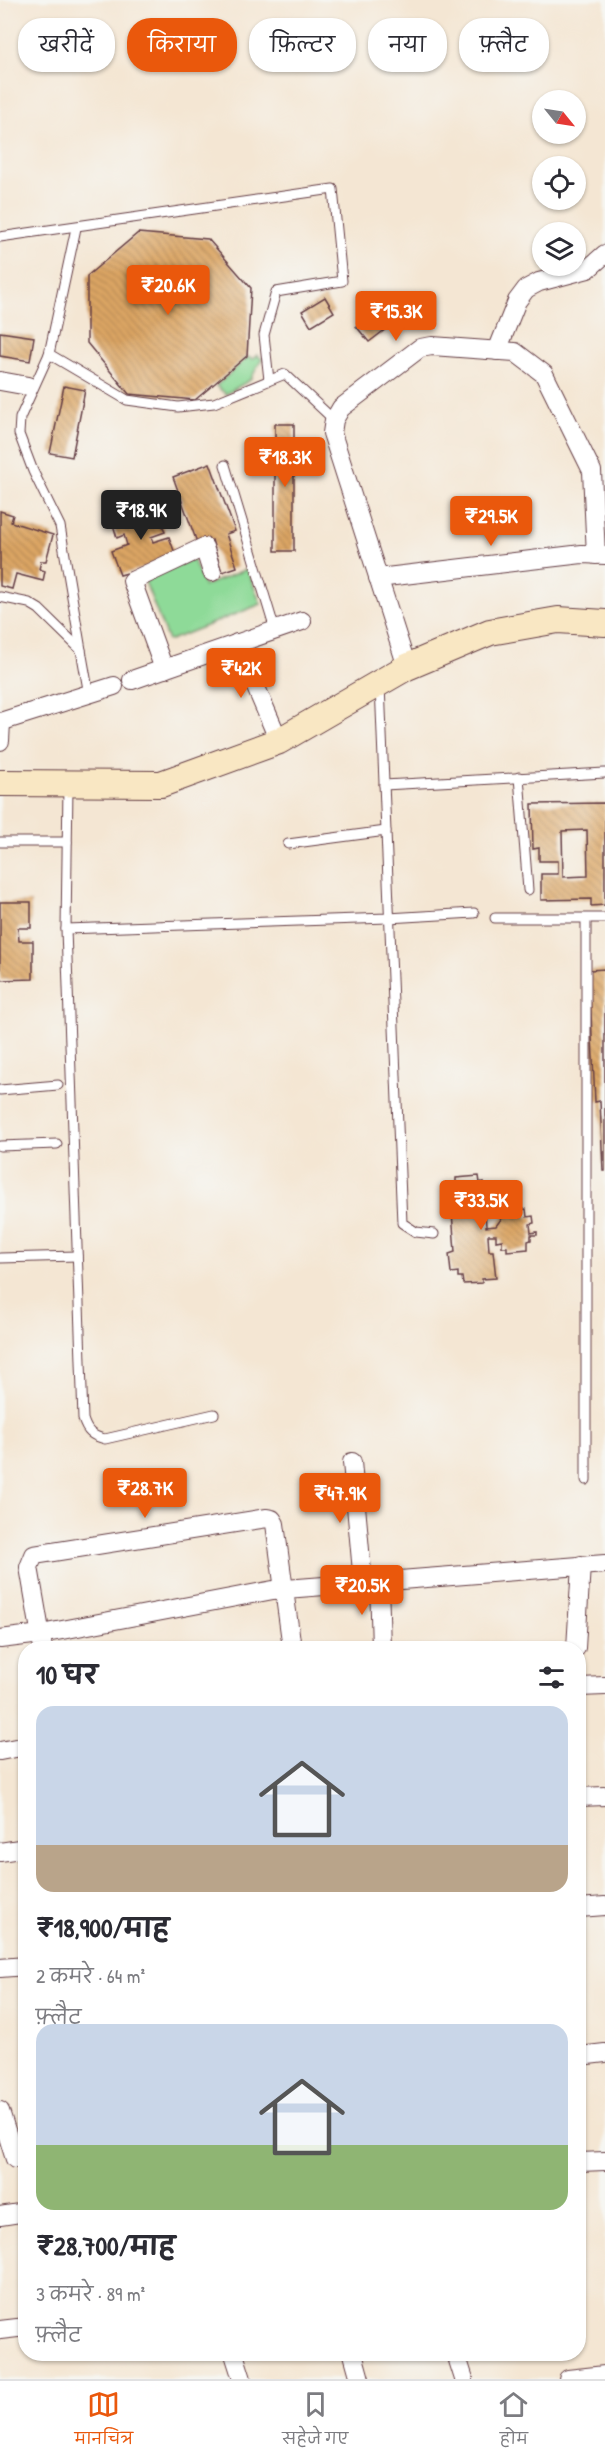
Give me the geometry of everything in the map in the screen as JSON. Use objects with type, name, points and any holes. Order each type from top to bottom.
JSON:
[{"type":"main road","points":[[0,783],[161,784],[279,741],[407,668],[490,632],[558,620],[605,622]]},
{"type":"street","points":[[497,351],[517,301],[526,289],[539,282],[588,269],[605,254]]},
{"type":"street","points":[[378,578],[601,555],[592,471],[544,374],[515,352],[432,346],[420,348],[341,408],[334,420],[332,433],[378,578],[407,668]]},
{"type":"street","points":[[0,381],[28,386]]},
{"type":"street","points":[[164,669],[132,581],[204,547],[212,572]]},
{"type":"street","points":[[132,680],[302,621]]},
{"type":"street","points":[[237,644],[279,741]]},
{"type":"street","points":[[0,741],[1,722],[114,686]]},
{"type":"street","points":[[352,1462],[380,1641]]},
{"type":"street","points":[[42,1641],[30,1567],[34,1555],[267,1518],[272,1519],[275,1524],[291,1641]]},
{"type":"street","points":[[0,1639],[42,1641],[284,1589],[605,1564]]},
{"type":"street","points":[[576,1641],[581,1565]]},
{"type":"street","points":[[586,1687],[605,1686]]},
{"type":"street","points":[[0,1751],[18,1748]]},
{"type":"street","points":[[586,1797],[605,1796]]},
{"type":"street","points":[[0,1852],[18,1849]]},
{"type":"street","points":[[586,1907],[605,1905]]},
{"type":"street","points":[[0,1968],[18,1967]]},
{"type":"street","points":[[586,2055],[605,2053]]},
{"type":"street","points":[[0,2111],[15,2159]]},
{"type":"street","points":[[586,2162],[605,2161]]},
{"type":"street","points":[[0,2216],[18,2213]]},
{"type":"street","points":[[0,2330],[18,2328]]},
{"type":"street","points":[[236,2361],[242,2379]]},
{"type":"street","points":[[354,2361],[360,2379]]},
{"type":"street","points":[[458,2361],[464,2379]]},
{"type":"street","points":[[568,2379],[605,2375]]},
{"type":"lane","points":[[0,237],[76,228],[333,189],[342,281],[276,292],[264,335],[269,380]]},
{"type":"lane","points":[[76,228],[49,354],[20,417],[19,434],[33,471],[60,526],[89,695]]},
{"type":"lane","points":[[49,354],[127,400],[178,407],[214,403],[285,374],[334,420]]},
{"type":"lane","points":[[225,465],[275,630]]},
{"type":"lane","points":[[0,597],[29,603],[81,650]]},
{"type":"lane","points":[[380,683],[402,1223],[416,1232],[434,1234]]},
{"type":"lane","points":[[384,785],[605,773]]},
{"type":"lane","points":[[519,777],[528,890]]},
{"type":"lane","points":[[68,783],[66,929],[83,1419],[86,1430],[95,1437],[105,1439],[214,1414]]},
{"type":"lane","points":[[288,844],[386,831]]},
{"type":"lane","points":[[0,842],[67,842]]},
{"type":"lane","points":[[66,929],[474,913]]},
{"type":"lane","points":[[495,918],[605,918]]},
{"type":"lane","points":[[586,919],[586,1480]]},
{"type":"lane","points":[[0,1090],[58,1085]]},
{"type":"lane","points":[[0,1146],[57,1144]]},
{"type":"lane","points":[[0,1258],[77,1256]]},
{"type":"green space","points":[[257,355],[262,359],[250,380],[226,394],[216,386],[248,357],[253,359]]},
{"type":"green space","points":[[193,559],[204,586],[247,569],[261,604],[168,641],[144,579]]},
{"type":"building","points":[[138,233],[208,239],[251,288],[247,356],[195,400],[129,394],[87,343],[87,276]]},
{"type":"building","points":[[325,297],[334,312],[311,326],[302,311]]},
{"type":"building","points":[[371,299],[391,325],[369,342],[356,326],[370,315],[363,305]]},
{"type":"building","points":[[0,332],[34,337],[30,361],[0,356]]},
{"type":"building","points":[[64,386],[85,390],[72,457],[50,453]]},
{"type":"building","points":[[275,424],[294,424],[294,551],[275,551]]},
{"type":"building","points":[[210,463],[235,531],[226,534],[237,567],[222,572],[212,540],[198,545],[173,477]]},
{"type":"building","points":[[155,504],[165,532],[151,537],[153,542],[169,537],[177,559],[120,575],[111,551],[127,545],[124,535],[117,538],[112,521],[116,520],[115,516],[133,510],[135,517],[146,513],[144,508]]},
{"type":"building","points":[[0,511],[13,515],[11,522],[53,535],[46,561],[41,561],[39,569],[45,571],[43,581],[16,574],[12,589],[0,586]]},
{"type":"building","points":[[605,803],[605,905],[591,906],[591,899],[541,900],[541,874],[558,874],[558,861],[539,861],[539,848],[533,849],[532,804]],"holes":[[[587,830],[588,876],[563,877],[562,831]]]},
{"type":"building","points":[[0,902],[31,902],[31,928],[18,928],[19,941],[33,941],[33,979],[0,980]]},
{"type":"building","points":[[605,969],[605,1171],[603,1171],[600,1101],[595,1102],[589,970]]},
{"type":"building","points":[[479,1176],[480,1183],[484,1182],[485,1188],[489,1187],[491,1210],[485,1210],[486,1227],[496,1226],[507,1211],[526,1209],[527,1217],[533,1216],[534,1223],[530,1224],[531,1233],[537,1232],[537,1235],[531,1235],[528,1249],[507,1251],[507,1247],[502,1247],[502,1240],[496,1241],[496,1235],[488,1235],[489,1251],[493,1251],[496,1278],[482,1279],[482,1283],[463,1284],[462,1277],[458,1277],[458,1272],[451,1273],[449,1254],[455,1252],[452,1212],[448,1212],[446,1191],[452,1190],[451,1185],[456,1184],[456,1178]]}]
